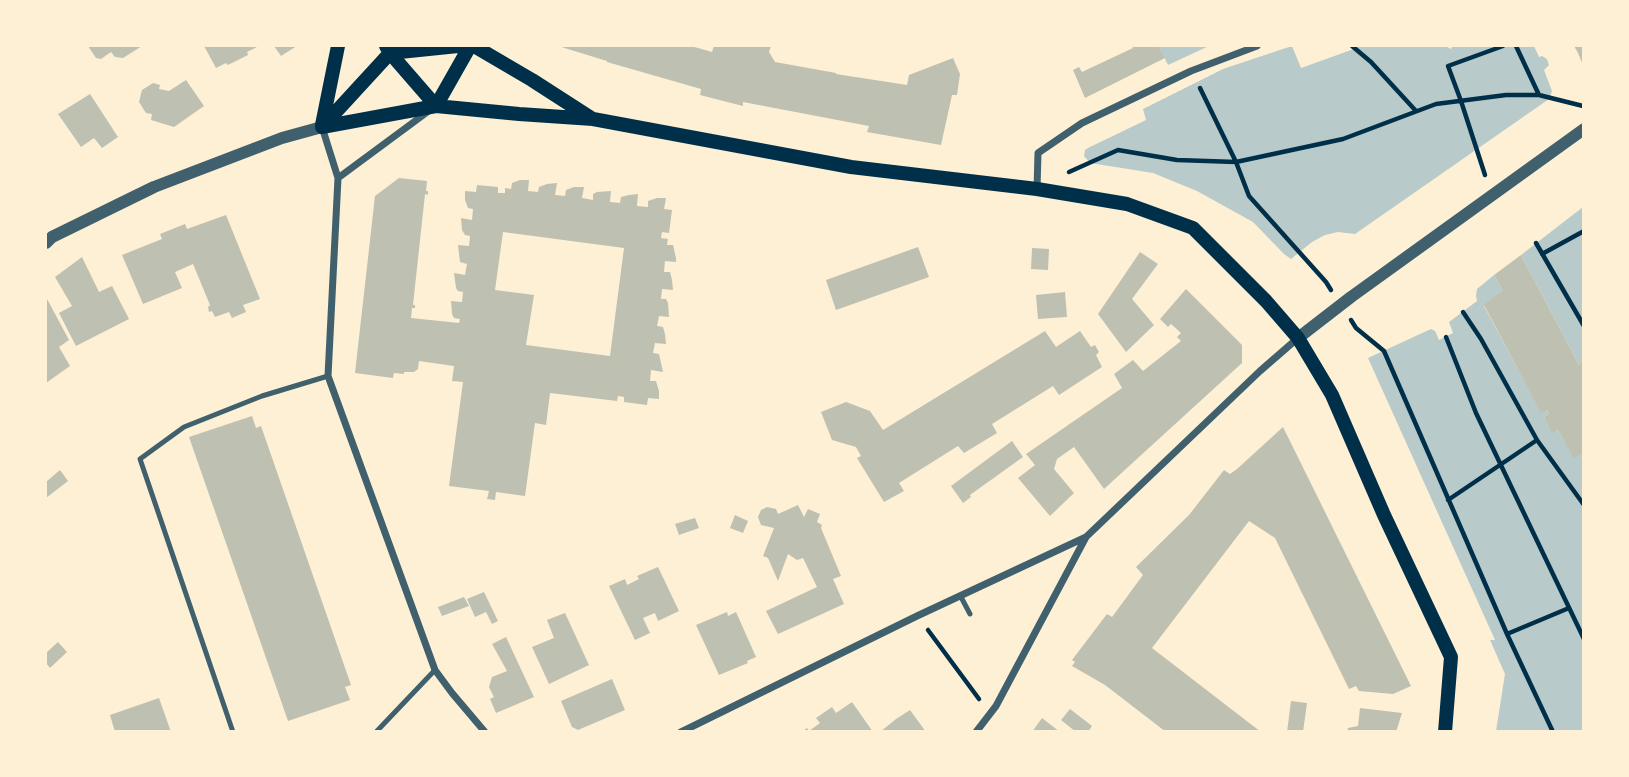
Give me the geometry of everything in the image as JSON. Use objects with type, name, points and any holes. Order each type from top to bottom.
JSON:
[{"type":"main road","points":[[322,127],[338,46]]},
{"type":"main road","points":[[322,127],[388,49],[458,46]]},
{"type":"main road","points":[[436,106],[472,46],[593,119]]},
{"type":"main road","points":[[388,49],[436,106]]},
{"type":"main road","points":[[322,127],[436,106],[593,119],[850,167],[1037,189],[1127,204],[1193,228],[1298,338],[1332,396],[1451,657],[1445,732]]},
{"type":"street","points":[[1037,189],[1038,153],[1082,123],[1191,71],[1257,46]]},
{"type":"street","points":[[338,178],[436,106]]},
{"type":"street","points":[[48,240],[154,187],[282,138],[322,127],[338,178],[328,376],[435,670],[485,732]]},
{"type":"street","points":[[681,732],[917,616],[1086,537],[1298,338],[1584,129]]},
{"type":"street","points":[[976,732],[996,706],[1086,537]]},
{"type":"lane","points":[[233,732],[140,459],[184,427],[262,396],[328,376]]},
{"type":"lane","points":[[961,597],[970,614]]},
{"type":"lane","points":[[376,732],[435,670]]},
{"type":"path","points":[[1352,46],[1371,62],[1416,111]]},
{"type":"path","points":[[1491,196],[1448,66],[1503,46]]},
{"type":"path","points":[[1516,46],[1539,95]]},
{"type":"path","points":[[1191,71],[1236,162],[1249,196],[1326,282],[1356,328],[1384,351],[1507,634],[1553,732]]},
{"type":"path","points":[[1037,189],[1118,150],[1177,160],[1236,162],[1343,139],[1436,104],[1506,95],[1539,95],[1584,106]]},
{"type":"path","points":[[1542,254],[1584,231]]},
{"type":"path","points":[[1536,243],[1584,326]]},
{"type":"path","points":[[1463,312],[1537,440],[1584,505]]},
{"type":"path","points":[[1446,337],[1476,413],[1584,639]]},
{"type":"path","points":[[1448,500],[1537,440]]},
{"type":"path","points":[[1507,634],[1569,608]]},
{"type":"path","points":[[917,616],[991,713]]},
{"type":"shaded area","points":[[1159,46],[1209,46],[1168,65]]},
{"type":"shaded area","points":[[1292,46],[1301,68],[1354,49],[1353,46],[1445,46],[1451,49],[1452,46],[1534,46],[1539,57],[1547,59],[1549,65],[1544,70],[1552,91],[1549,99],[1355,234],[1338,232],[1325,235],[1291,259],[1253,222],[1197,191],[1153,173],[1090,163],[1084,156],[1088,148],[1146,120],[1143,109],[1223,69]]},
{"type":"shaded area","points":[[1583,207],[1584,362],[1579,365],[1521,255]]},
{"type":"shaded area","points":[[1494,275],[1502,290],[1484,306],[1541,412],[1547,410],[1549,414],[1544,417],[1552,432],[1558,430],[1574,458],[1583,453],[1583,731],[1496,731],[1505,674],[1490,640],[1495,640],[1368,358],[1431,329],[1439,340],[1453,333],[1449,322],[1477,301],[1477,289]]},
{"type":"building","points":[[88,46],[142,46],[123,58],[115,57],[111,52],[101,59],[96,58]]},
{"type":"building","points":[[204,46],[259,46],[247,52],[248,55],[216,68]]},
{"type":"building","points":[[274,46],[297,46],[281,56]]},
{"type":"building","points":[[558,46],[691,46],[712,52],[714,46],[771,46],[769,52],[775,62],[907,85],[909,75],[953,58],[960,74],[957,95],[952,95],[941,145],[867,132],[869,126],[743,102],[743,106],[700,95],[701,89]]},
{"type":"building","points":[[1132,46],[1159,46],[1165,58],[1085,98],[1073,70],[1079,67],[1082,72],[1133,48]]},
{"type":"building","points":[[1574,46],[1583,46],[1583,65],[1578,53]]},
{"type":"building","points":[[186,80],[204,106],[174,127],[151,120],[152,114],[146,113],[139,102],[142,90],[153,83],[160,85],[159,89],[169,91]]},
{"type":"building","points":[[90,94],[118,137],[102,148],[94,138],[81,147],[58,114]]},
{"type":"building","points":[[399,178],[427,181],[428,195],[425,194],[413,305],[415,308],[412,308],[411,318],[459,323],[460,319],[454,318],[452,314],[451,301],[462,302],[463,292],[456,288],[454,273],[465,275],[467,264],[460,262],[458,245],[469,246],[470,236],[465,235],[462,230],[461,218],[472,220],[473,209],[468,208],[465,191],[476,192],[477,185],[498,187],[498,193],[505,193],[505,188],[511,189],[512,183],[529,180],[528,191],[538,192],[539,187],[557,183],[555,195],[565,196],[566,190],[584,187],[582,198],[593,200],[593,194],[597,192],[611,191],[610,202],[620,203],[621,197],[638,194],[637,206],[648,207],[648,201],[666,198],[664,209],[672,210],[669,233],[662,232],[661,238],[668,239],[667,245],[673,245],[676,262],[665,261],[664,272],[670,272],[673,290],[662,289],[661,299],[666,299],[668,303],[669,317],[659,316],[657,326],[663,327],[666,344],[655,343],[653,353],[659,354],[663,372],[651,370],[650,381],[656,381],[659,399],[648,398],[647,405],[624,402],[624,397],[618,396],[617,401],[550,393],[546,425],[535,423],[525,496],[496,492],[495,500],[487,499],[489,491],[449,486],[463,382],[452,381],[454,366],[419,361],[418,369],[414,372],[394,373],[393,378],[355,373],[375,196]],"holes":[[[503,232],[624,248],[610,356],[526,345],[534,295],[495,290]]]},
{"type":"building","points":[[226,215],[260,299],[243,305],[246,312],[232,318],[229,312],[215,317],[212,311],[209,312],[210,305],[193,264],[175,272],[182,288],[143,304],[122,255],[162,239],[160,234],[185,224],[187,229]]},
{"type":"building","points":[[918,247],[929,277],[836,310],[826,280]]},
{"type":"building","points":[[1032,248],[1049,249],[1048,270],[1031,269]]},
{"type":"building","points":[[1140,252],[1158,264],[1132,299],[1154,325],[1126,352],[1098,314]]},
{"type":"building","points":[[1521,255],[1579,365],[1583,362],[1583,453],[1574,459],[1558,430],[1552,433],[1544,417],[1549,414],[1547,410],[1541,413],[1484,305],[1502,290],[1494,275]]},
{"type":"building","points":[[82,257],[99,292],[112,286],[129,319],[76,346],[59,313],[72,306],[55,277]]},
{"type":"building","points":[[1186,289],[1242,345],[1242,363],[1104,489],[1074,447],[1057,459],[1054,469],[1074,493],[1050,516],[1018,478],[1035,465],[1026,454],[1122,388],[1114,374],[1133,360],[1143,371],[1181,341],[1177,337],[1181,333],[1171,324],[1168,327],[1160,319]]},
{"type":"building","points":[[1065,292],[1067,317],[1038,319],[1036,295]]},
{"type":"building","points":[[46,297],[69,340],[59,347],[70,366],[46,383]]},
{"type":"building","points":[[1045,331],[1056,347],[1080,331],[1091,347],[1095,345],[1102,367],[1059,395],[1053,386],[992,424],[997,433],[964,453],[958,446],[899,483],[904,491],[884,502],[857,458],[861,456],[856,447],[832,440],[821,412],[846,402],[870,411],[883,430]]},
{"type":"building","points":[[252,416],[256,428],[261,426],[351,685],[345,687],[350,700],[288,721],[189,437]]},
{"type":"building","points":[[1283,427],[1411,686],[1393,694],[1359,691],[1356,686],[1349,689],[1275,538],[1249,521],[1152,648],[1261,732],[1166,732],[1105,685],[1072,666],[1075,662],[1072,660],[1107,614],[1112,617],[1143,575],[1136,567],[1189,515],[1224,470],[1230,474],[1237,469]]},
{"type":"building","points":[[1012,441],[1023,457],[963,503],[951,486]]},
{"type":"building","points":[[60,470],[68,481],[46,498],[46,482]]},
{"type":"building","points":[[798,505],[804,517],[808,509],[820,514],[817,522],[822,525],[841,576],[833,579],[844,604],[778,634],[766,611],[817,587],[803,558],[797,560],[788,554],[778,581],[768,558],[763,556],[774,528],[761,525],[758,517],[761,510],[767,507],[776,509],[778,514]]},
{"type":"building","points":[[735,515],[748,521],[743,533],[730,528]]},
{"type":"building","points":[[695,518],[699,528],[679,535],[675,524]]},
{"type":"building","points":[[658,567],[679,611],[658,621],[655,613],[643,618],[650,633],[635,640],[609,586],[625,579],[627,585],[639,579],[637,576]]},
{"type":"building","points":[[484,592],[498,621],[492,624],[486,612],[475,617],[467,599]]},
{"type":"building","points":[[464,597],[469,606],[442,616],[438,607]]},
{"type":"building","points":[[727,612],[728,616],[736,612],[756,657],[719,675],[696,625]]},
{"type":"building","points":[[565,613],[589,665],[549,684],[532,647],[554,638],[547,620]]},
{"type":"building","points":[[506,637],[534,697],[496,713],[490,699],[494,697],[489,687],[492,677],[507,671],[492,644]]},
{"type":"building","points":[[58,642],[67,652],[50,668],[46,663],[46,653]]},
{"type":"building","points":[[612,679],[625,710],[578,730],[572,727],[561,701]]},
{"type":"building","points":[[159,698],[171,732],[115,732],[110,715]]},
{"type":"building","points":[[1291,701],[1307,703],[1303,732],[1287,732]]},
{"type":"building","points":[[852,702],[873,732],[802,732],[807,728],[809,731],[820,723],[816,718],[832,707],[836,713]]},
{"type":"building","points":[[1360,708],[1402,713],[1396,732],[1347,732],[1348,728],[1358,726]]},
{"type":"building","points":[[1070,709],[1092,726],[1088,732],[1076,732],[1061,720]]},
{"type":"building","points":[[910,710],[926,732],[880,732],[896,719]]},
{"type":"building","points":[[1042,718],[1060,732],[1032,732]]}]
